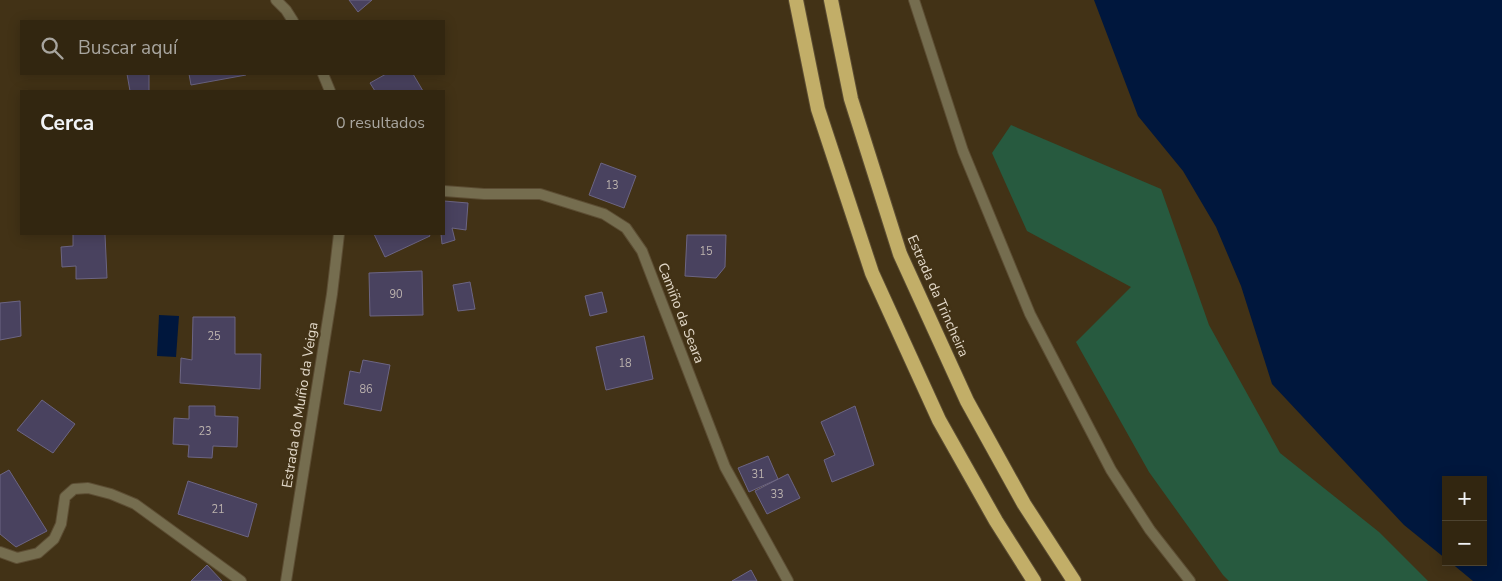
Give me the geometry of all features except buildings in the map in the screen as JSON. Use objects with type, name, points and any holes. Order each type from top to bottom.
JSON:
[{"type":"highway","points":[[796,0],[818,109],[872,273],[939,420],[996,521],[1034,581]]},
{"type":"highway","name":"Estrada da Trincheira","points":[[831,0],[851,99],[900,254],[967,401],[1024,504],[1074,581]]},
{"type":"street","points":[[276,0],[292,20]]},
{"type":"street","points":[[914,0],[963,150],[1030,314],[1111,470],[1150,530],[1190,581]]},
{"type":"street","points":[[323,75],[330,90]]},
{"type":"street","name":"Camiño da Seara","points":[[445,191],[484,194],[540,194],[604,214],[626,228],[642,251],[725,468],[788,581]]},
{"type":"street","name":"Estrada do Muíño da Veiga","points":[[286,581],[332,294],[339,235]]},
{"type":"street","points":[[0,552],[17,558],[38,554],[54,539],[60,524],[65,498],[74,489],[88,488],[111,494],[135,504],[241,581]]},
{"type":"green space","points":[[1011,125],[1161,189],[1209,325],[1280,453],[1379,532],[1428,581],[1229,581],[1223,575],[1149,472],[1076,342],[1131,287],[1027,231],[992,153]]},
{"type":"water","points":[[1094,0],[1502,0],[1502,581],[1473,581],[1455,566],[1487,566],[1487,476],[1442,476],[1442,556],[1404,525],[1272,384],[1241,286],[1216,227],[1183,171],[1138,116]]},
{"type":"water","points":[[159,315],[179,316],[176,357],[157,356]]}]
